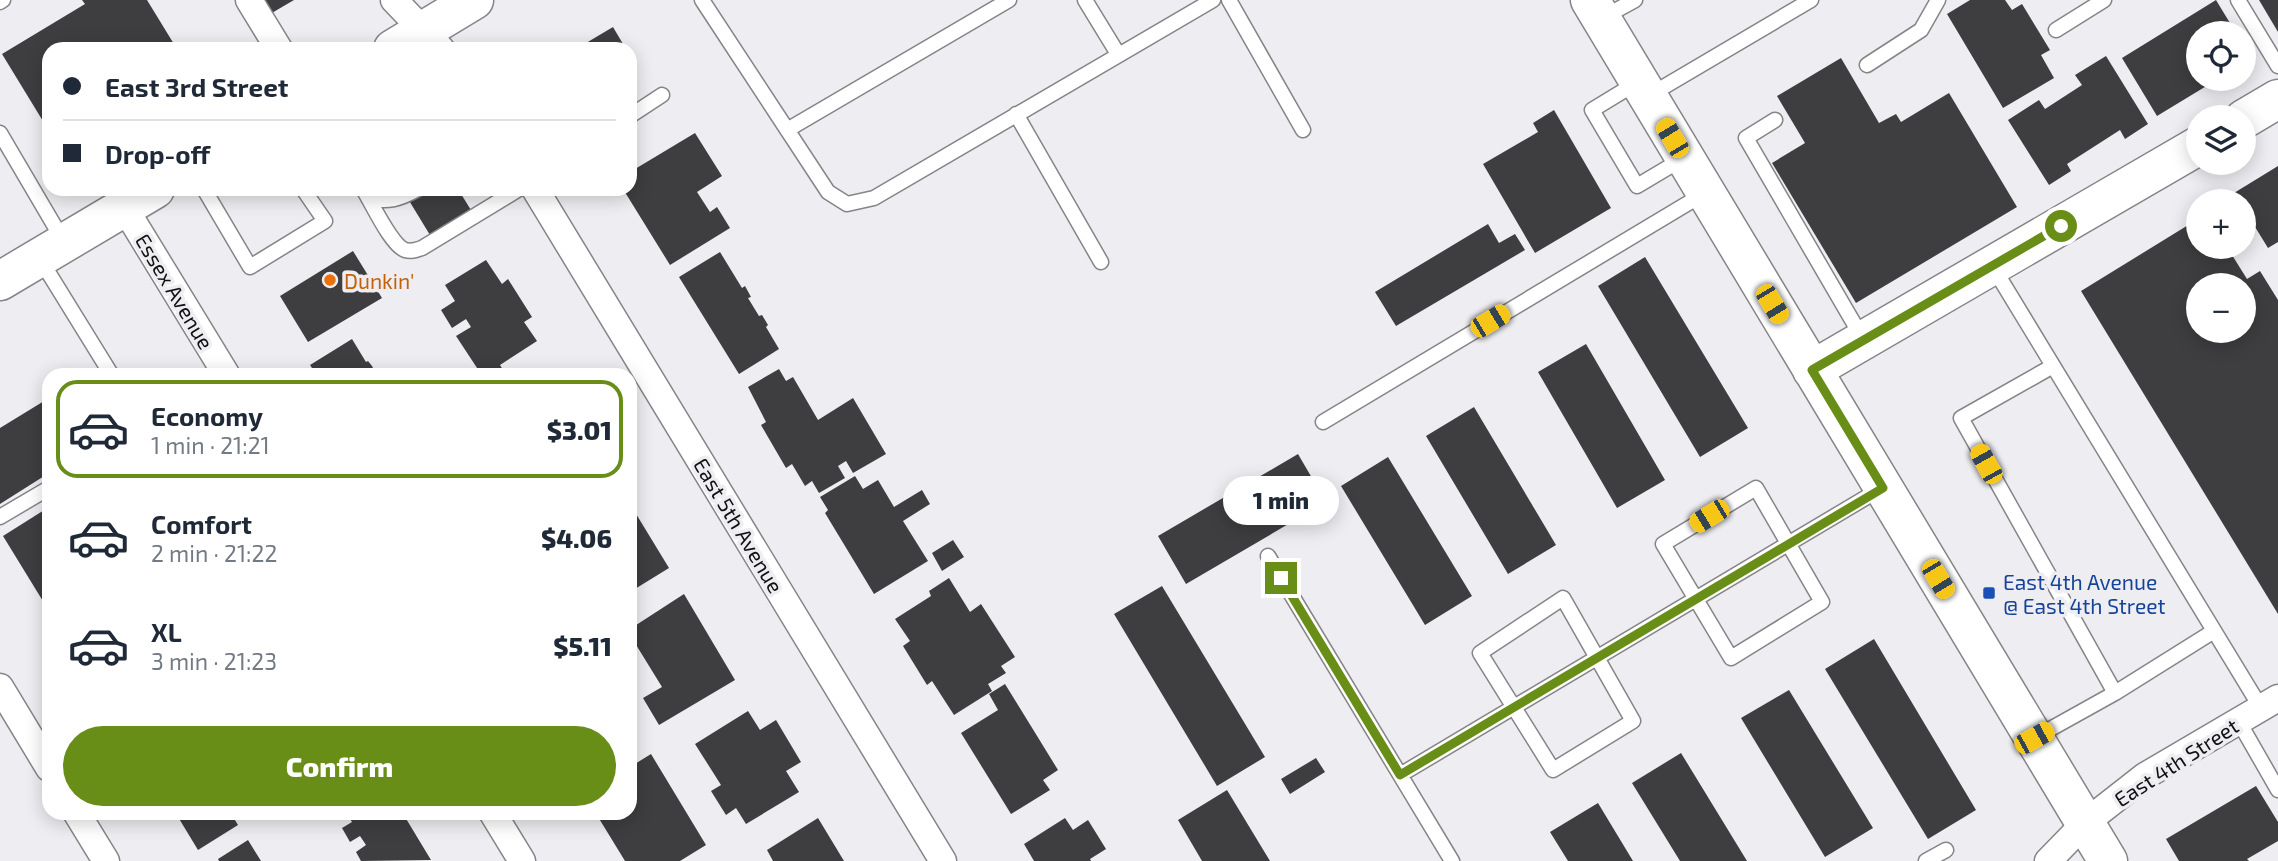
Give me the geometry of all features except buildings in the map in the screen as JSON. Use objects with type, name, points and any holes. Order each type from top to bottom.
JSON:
[{"type":"main road","points":[[420,42],[474,0]]},
{"type":"main road","points":[[1596,9],[2108,861]]},
{"type":"main road","points":[[2256,112],[2278,99]]},
{"type":"main road","points":[[1812,370],[2186,153]]},
{"type":"main road","points":[[0,281],[140,198]]},
{"type":"street","points":[[249,0],[275,42]]},
{"type":"street","points":[[394,0],[418,42]]},
{"type":"street","name":"East 5th Avenue","points":[[539,196],[943,861]]},
{"type":"street","name":"Essex Avenue","points":[[140,198],[223,368]]},
{"type":"street","points":[[0,687],[42,756]]},
{"type":"street","name":"East 4th Street","points":[[2048,861],[2085,823],[2145,776],[2259,709]]},
{"type":"street","points":[[81,820],[106,861]]},
{"type":"street","points":[[497,820],[522,861]]},
{"type":"lane","points":[[702,0],[828,192],[847,204],[874,198],[1205,2]]},
{"type":"lane","points":[[787,130],[1009,0]]},
{"type":"lane","points":[[1086,0],[1118,54]]},
{"type":"lane","points":[[1229,0],[1303,130]]},
{"type":"lane","points":[[1596,9],[1635,0]]},
{"type":"lane","points":[[1685,158],[1637,186],[1592,110],[1643,89],[1811,0]]},
{"type":"lane","points":[[1867,65],[1921,30],[1938,0]]},
{"type":"lane","points":[[2056,30],[2104,0]]},
{"type":"lane","points":[[2238,0],[2278,66]]},
{"type":"lane","points":[[637,111],[662,95]]},
{"type":"lane","points":[[1016,114],[1101,262]]},
{"type":"lane","points":[[1775,120],[1746,138],[1864,341]]},
{"type":"lane","points":[[0,133],[108,368]]},
{"type":"lane","points":[[1323,422],[1706,192]]},
{"type":"lane","points":[[209,196],[250,267],[325,221],[308,196]]},
{"type":"lane","points":[[368,196],[395,242],[403,249],[412,251],[422,248],[507,196]]},
{"type":"lane","points":[[375,196],[391,201],[406,196]]},
{"type":"lane","points":[[1992,265],[2259,709],[2278,790]]},
{"type":"lane","points":[[2053,366],[1961,418],[2115,693]]},
{"type":"lane","points":[[1756,488],[1788,544],[1822,602],[1731,658],[1663,544],[1756,488]]},
{"type":"lane","points":[[1400,775],[1883,488]]},
{"type":"lane","points":[[0,517],[42,492]]},
{"type":"lane","points":[[1268,556],[1452,861]]},
{"type":"lane","points":[[1563,598],[1633,721],[1553,770],[1515,708],[1480,653],[1563,598]]},
{"type":"lane","points":[[2034,738],[2115,693],[2214,631]]},
{"type":"lane","points":[[1926,861],[1946,850]]},
{"type":"place","name":"Dunkin'","points":[[330,280]]},
{"type":"place","name":"East 4th Avenue @ East 4th Street","points":[[1989,593]]},
{"type":"route","points":[[1281,578],[1400,775],[1883,488],[1812,370],[2061,226]]}]
